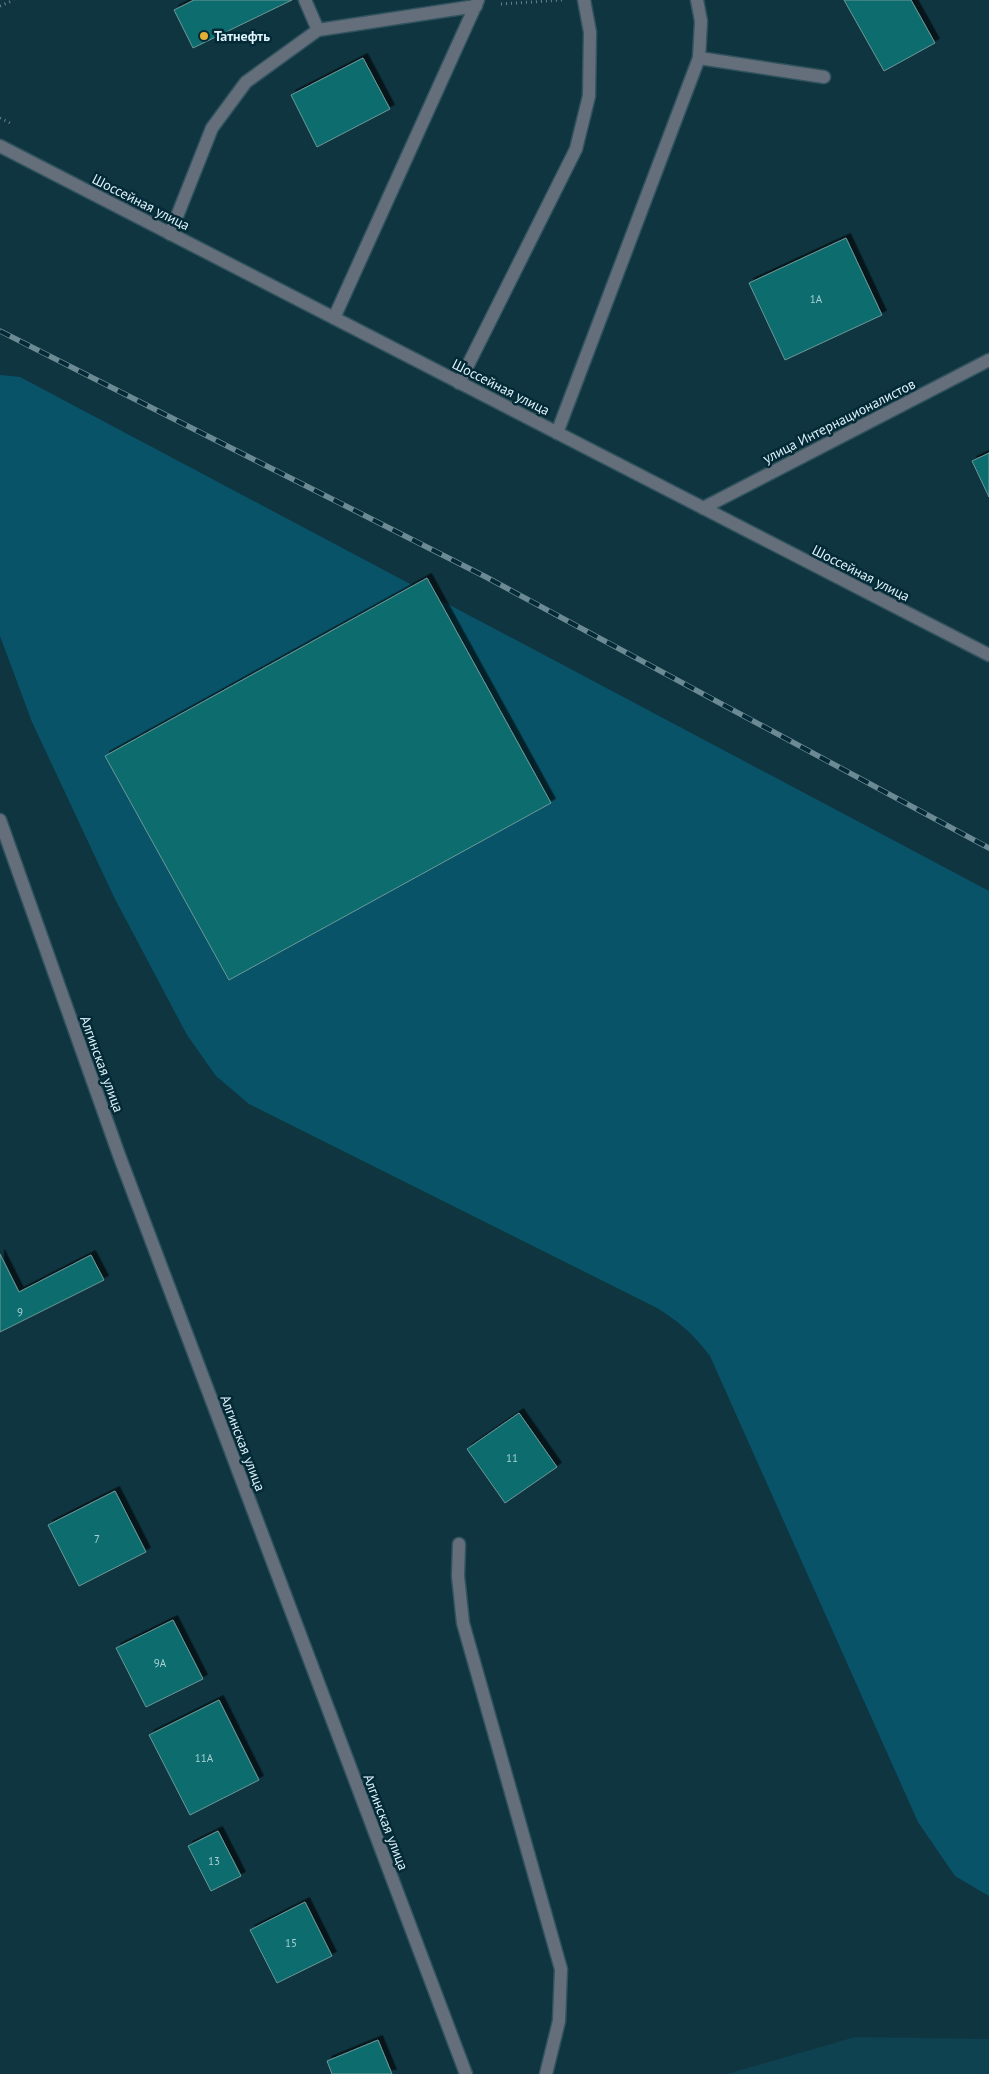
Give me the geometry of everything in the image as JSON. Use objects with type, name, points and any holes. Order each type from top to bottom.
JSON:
[{"type":"street","points":[[305,0],[318,30]]},
{"type":"street","points":[[460,383],[576,149],[589,96],[590,32],[584,0]]},
{"type":"street","points":[[557,433],[698,58],[701,21],[697,0]]},
{"type":"street","points":[[170,234],[212,128],[246,82],[318,30],[477,3]]},
{"type":"street","points":[[334,318],[477,3]]},
{"type":"street","points":[[698,58],[824,77]]},
{"type":"street","name":"Шоссейная улица","points":[[0,146],[989,655]]},
{"type":"street","name":"улица Интернационалистов","points":[[703,508],[989,360]]},
{"type":"street","name":"Алгинская улица","points":[[0,820],[119,1156],[466,2074]]},
{"type":"street","points":[[459,1544],[458,1584],[463,1623],[561,1969],[559,2021],[546,2074]]},
{"type":"path","points":[[0,6],[14,0]]},
{"type":"path","points":[[477,3],[570,0]]},
{"type":"shaded area","points":[[0,375],[20,377],[989,891],[989,1896],[955,1876],[918,1822],[710,1356],[698,1342],[680,1324],[657,1308],[249,1104],[216,1076],[187,1035],[114,897],[32,722],[0,636]]},
{"type":"shaded area","points":[[855,2037],[989,2039],[989,2074],[727,2074]]},
{"type":"building","points":[[194,0],[292,0],[193,48],[174,10]]},
{"type":"building","points":[[844,0],[911,0],[935,43],[884,71]]},
{"type":"building","points":[[363,58],[390,109],[317,147],[291,95]]},
{"type":"building","points":[[846,238],[882,315],[785,360],[749,283]]},
{"type":"building","points":[[989,453],[989,497],[972,461]]},
{"type":"building","points":[[427,578],[551,803],[229,980],[105,756]]},
{"type":"building","points":[[0,1254],[19,1292],[91,1255],[104,1280],[0,1332]]},
{"type":"building","points":[[519,1413],[557,1467],[505,1503],[467,1449]]},
{"type":"building","points":[[115,1491],[146,1552],[79,1586],[48,1525]]},
{"type":"building","points":[[173,1620],[203,1679],[146,1707],[116,1648]]},
{"type":"building","points":[[219,1700],[259,1780],[190,1815],[149,1735]]},
{"type":"building","points":[[218,1831],[241,1876],[211,1891],[188,1846]]},
{"type":"building","points":[[305,1902],[332,1956],[277,1983],[250,1930]]},
{"type":"building","points":[[378,2040],[392,2074],[332,2074],[327,2061]]},
{"type":"railway","points":[[0,331],[486,577],[989,848]]},
{"type":"place","name":"Татнефть","points":[[204,36]]}]
